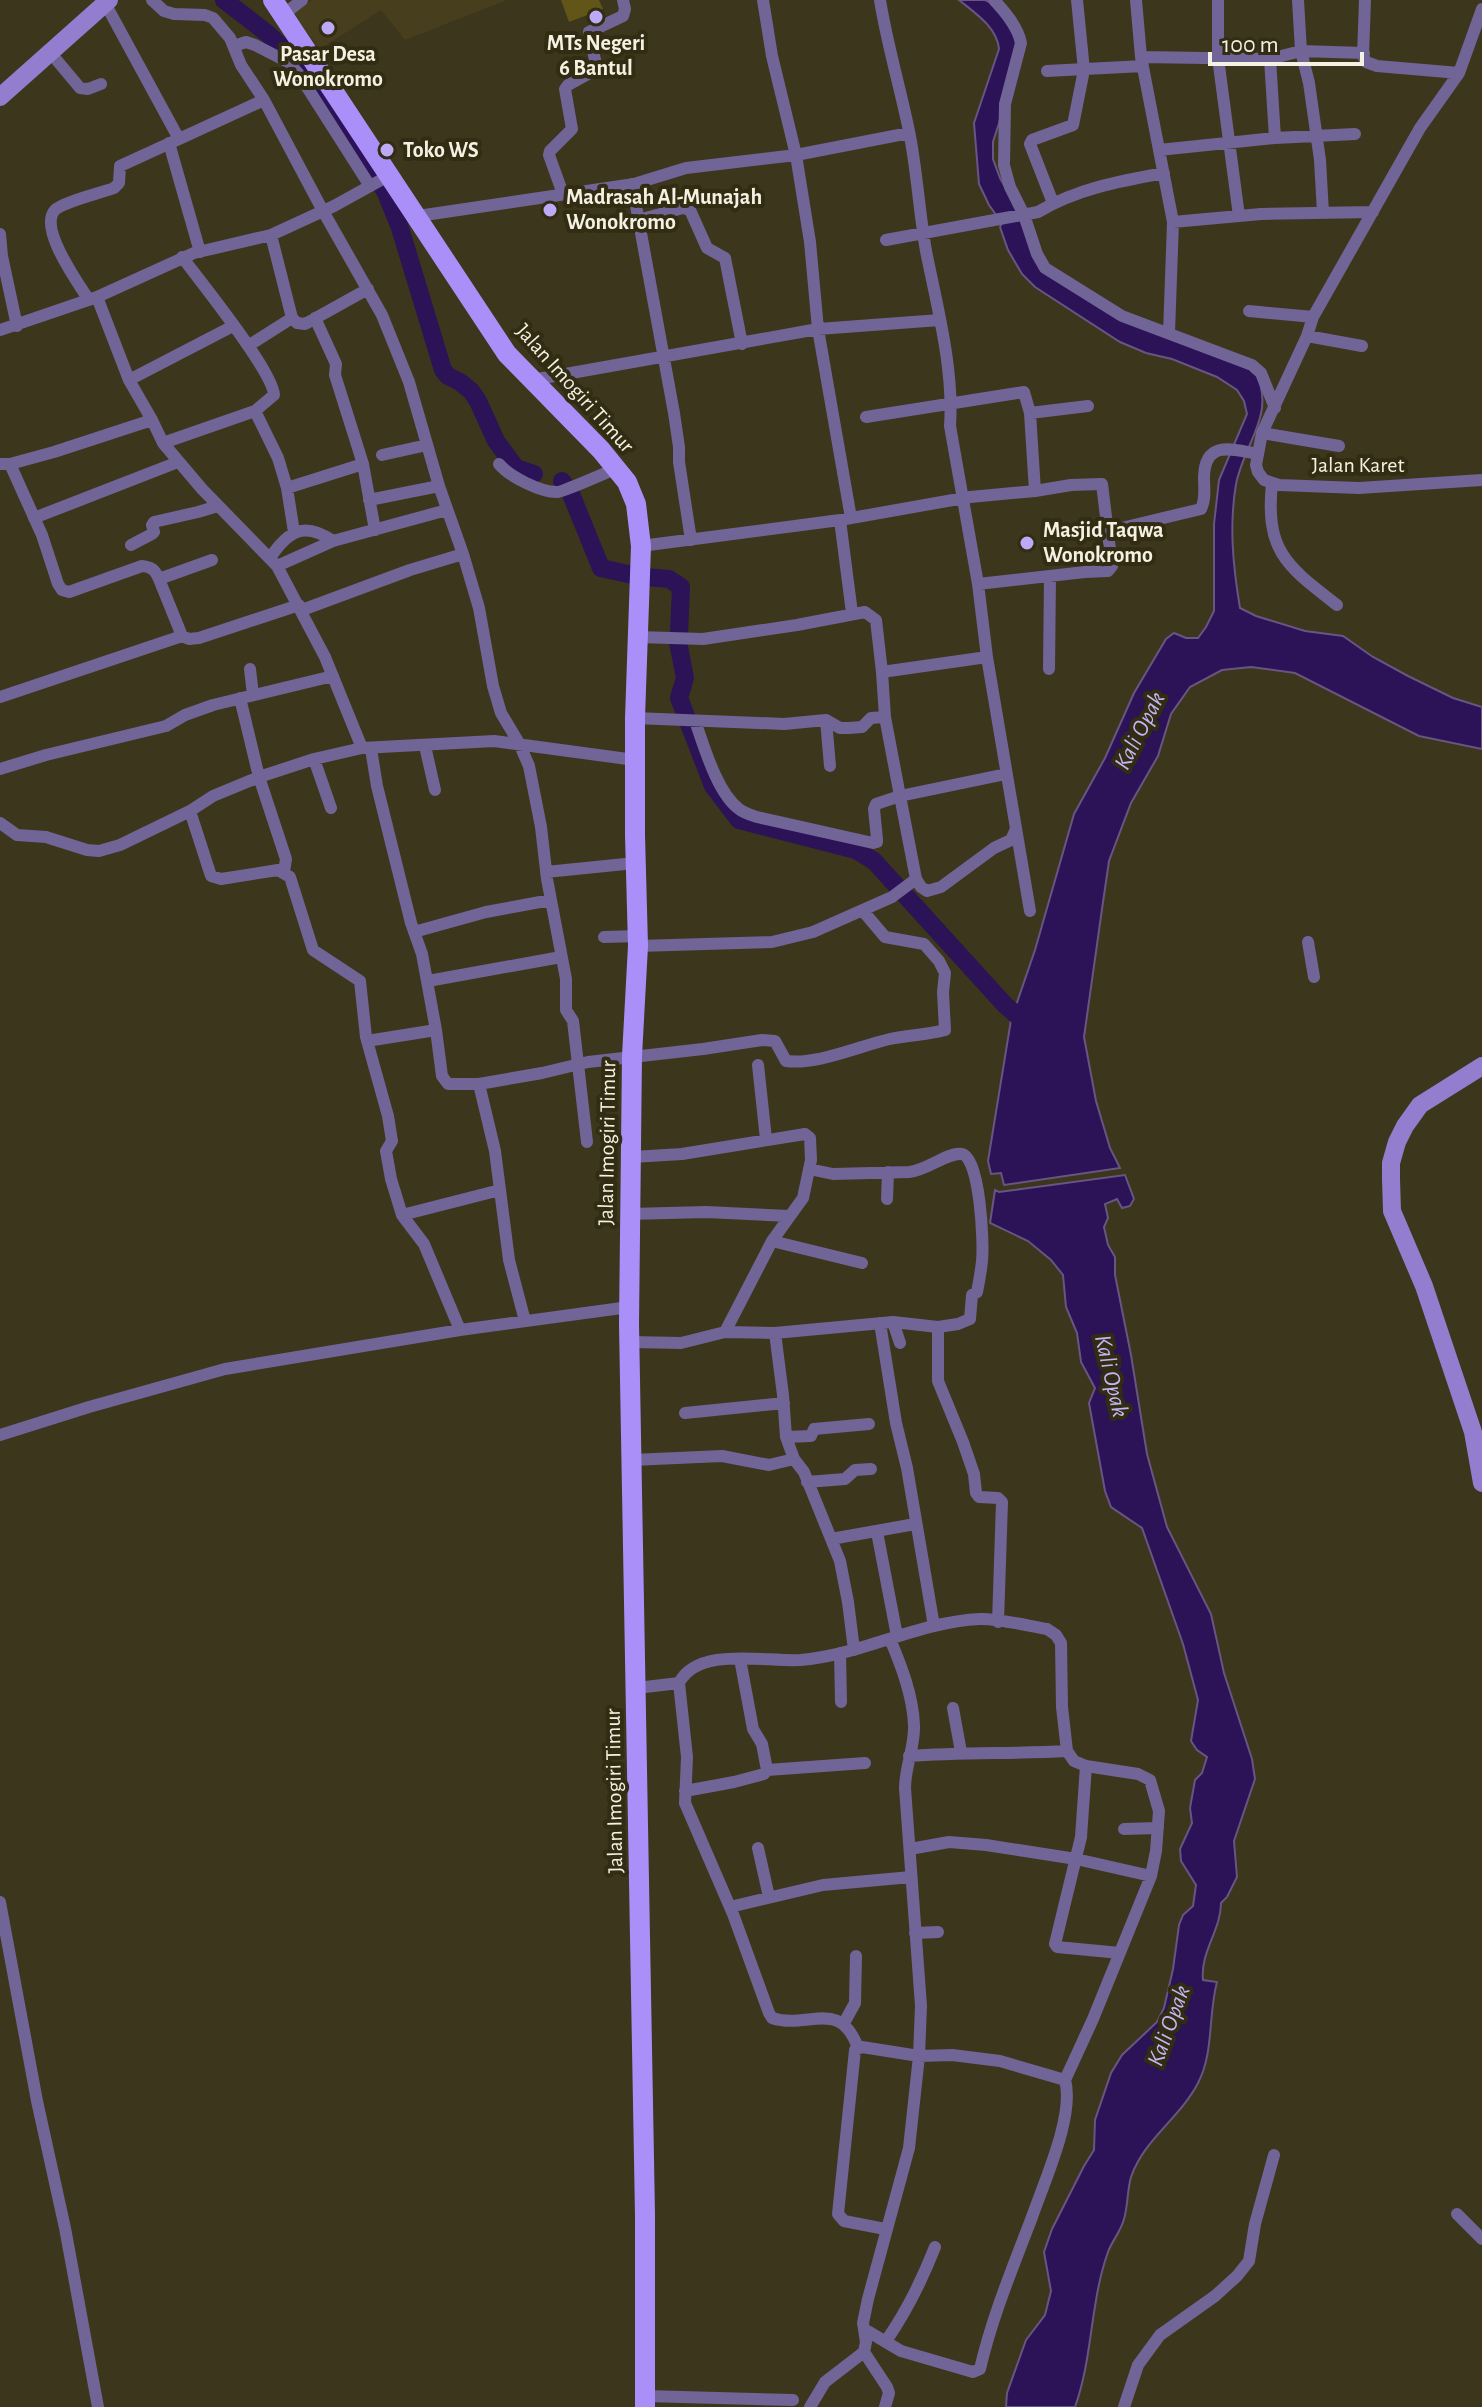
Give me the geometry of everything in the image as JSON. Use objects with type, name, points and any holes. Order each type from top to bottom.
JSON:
[{"type":"main road","name":"Jalan Imogiri Timur","points":[[278,8],[379,181],[418,216],[507,354],[617,468],[636,504],[641,546],[635,718],[638,941],[632,1056],[629,1307],[645,2215],[645,2402]]},
{"type":"street","points":[[152,0],[164,11],[205,15],[220,24],[382,315],[409,382],[479,608],[501,713],[519,743],[534,786],[566,979],[566,1010],[573,1021],[587,1142]]},
{"type":"street","points":[[278,8],[302,0]]},
{"type":"street","points":[[563,194],[549,155],[572,129],[565,89],[597,69],[589,32],[623,16],[623,0]]},
{"type":"street","points":[[763,0],[772,56],[796,155],[810,242],[818,329],[846,519],[852,613]]},
{"type":"street","points":[[880,0],[909,133],[922,231],[940,320],[952,402],[950,426],[1030,911]]},
{"type":"street","points":[[994,0],[1020,38],[1005,104],[1004,165],[1020,215],[1045,268],[1122,316],[1252,365],[1261,373],[1275,408]]},
{"type":"street","points":[[1053,203],[1030,144],[1032,140],[1073,125],[1084,70],[1077,0]]},
{"type":"street","points":[[1136,0],[1142,62],[1173,222],[1169,333]]},
{"type":"street","points":[[1218,0],[1218,58],[1239,216]]},
{"type":"street","points":[[1298,0],[1301,51],[1317,136],[1323,213]]},
{"type":"street","points":[[1365,0],[1366,62],[1459,73]]},
{"type":"street","points":[[0,97],[107,2],[174,141],[200,252]]},
{"type":"street","points":[[1337,605],[1287,563],[1271,526],[1272,483],[1264,480],[1258,472],[1252,453],[1275,408],[1313,317],[1420,128],[1459,73],[1482,9]]},
{"type":"street","points":[[0,330],[93,299],[182,257],[271,235],[379,181],[288,62],[246,42],[234,46]]},
{"type":"street","points":[[49,51],[80,88],[88,89],[101,84]]},
{"type":"street","points":[[1047,71],[1084,70],[1142,62],[1270,59],[1301,51],[1364,53]]},
{"type":"street","points":[[1270,59],[1275,138]]},
{"type":"street","points":[[264,100],[120,166],[119,183],[114,188],[62,205],[52,212],[49,222],[54,240],[93,299],[129,380],[163,443],[273,562],[300,607],[367,748],[422,954],[445,1082],[479,1084],[578,1064],[768,1039],[775,1041],[786,1061],[793,1062],[945,1030],[945,973],[939,961],[924,944],[885,937],[863,911]]},
{"type":"street","points":[[418,216],[632,184],[686,168],[796,155],[909,133]]},
{"type":"street","points":[[1159,150],[1275,138],[1355,134]]},
{"type":"street","points":[[886,240],[1038,212],[1053,203],[1106,184],[1164,173]]},
{"type":"street","points":[[632,184],[679,443],[691,540]]},
{"type":"street","points":[[638,220],[683,208],[690,210],[707,248],[726,261],[742,344]]},
{"type":"street","points":[[1173,222],[1239,216],[1373,212]]},
{"type":"street","points":[[0,234],[1,260],[17,326]]},
{"type":"street","points":[[271,235],[292,318],[297,323],[315,318],[368,289]]},
{"type":"street","points":[[163,443],[255,411],[274,395],[274,389],[248,346],[182,257]]},
{"type":"street","points":[[1249,311],[1313,317]]},
{"type":"street","points":[[248,346],[292,318]]},
{"type":"street","points":[[315,318],[336,364],[335,375],[363,464],[375,530]]},
{"type":"street","points":[[532,380],[818,329],[940,320]]},
{"type":"street","points":[[129,380],[233,326]]},
{"type":"street","points":[[1307,336],[1362,346]]},
{"type":"street","points":[[866,417],[1020,391],[1026,395],[1030,413],[1035,491]]},
{"type":"street","points":[[1030,413],[1088,406]]},
{"type":"street","points":[[255,411],[278,458],[287,488],[294,532]]},
{"type":"street","points":[[152,420],[5,464],[42,535],[62,590],[69,592],[142,566],[150,567],[156,571],[182,636]]},
{"type":"street","points":[[1262,433],[1339,446]]},
{"type":"street","points":[[382,455],[427,445]]},
{"type":"street","points":[[1109,531],[1201,509],[1205,498],[1207,462],[1214,452],[1221,448],[1252,453]]},
{"type":"street","points":[[34,518],[178,462]]},
{"type":"street","points":[[287,488],[363,464]]},
{"type":"street","points":[[499,464],[529,485],[556,492],[617,468]]},
{"type":"street","name":"Jalan Karet","points":[[1272,483],[1359,488],[1482,480]]},
{"type":"street","points":[[641,546],[846,519],[963,498],[1102,484],[1112,566],[1108,571],[978,584]]},
{"type":"street","points":[[369,500],[439,486]]},
{"type":"street","points":[[131,545],[154,532],[154,522],[218,506]]},
{"type":"street","points":[[273,562],[333,541],[447,510]]},
{"type":"street","points":[[273,562],[284,539],[294,532],[312,530],[333,541]]},
{"type":"street","points":[[0,697],[182,636],[199,638],[463,554]]},
{"type":"street","points":[[159,579],[212,560]]},
{"type":"street","points":[[1049,669],[1050,577]]},
{"type":"street","points":[[638,637],[703,639],[852,613],[868,613],[876,620],[885,717],[913,882],[927,891],[941,887],[994,848],[1011,840],[1016,829]]},
{"type":"street","points":[[882,672],[987,657]]},
{"type":"street","points":[[250,669],[253,695]]},
{"type":"street","points":[[0,769],[166,726],[185,715],[240,698],[333,676]]},
{"type":"street","points":[[240,698],[259,777],[286,859],[284,872]]},
{"type":"street","points":[[635,718],[784,724],[826,720],[840,728],[849,728],[862,727],[871,718],[885,717]]},
{"type":"street","points":[[826,720],[830,766]]},
{"type":"street","points":[[691,721],[720,783],[741,811],[873,843],[877,839],[876,804],[1006,774]]},
{"type":"street","points":[[0,823],[17,835],[46,837],[99,851],[120,845],[190,811],[213,796],[259,777],[314,759],[367,748],[494,741],[635,760]]},
{"type":"street","points":[[425,746],[435,790]]},
{"type":"street","points":[[314,759],[331,808]]},
{"type":"street","points":[[190,811],[209,871],[216,879],[278,870],[284,872],[290,877],[313,950],[360,981],[367,1041],[392,1141],[386,1151],[402,1215],[424,1244],[460,1330]]},
{"type":"street","points":[[546,872],[635,863]]},
{"type":"street","points":[[604,937],[638,941],[772,942],[813,932],[863,911],[892,897],[913,882]]},
{"type":"street","points":[[414,932],[486,912],[551,900]]},
{"type":"street","points":[[1308,942],[1314,977]]},
{"type":"street","points":[[428,981],[561,957]]},
{"type":"street","points":[[367,1041],[436,1030]]},
{"type":"street","points":[[758,1065],[766,1139]]},
{"type":"street","points":[[1482,1066],[1420,1105],[1405,1126],[1391,1163],[1392,1211],[1424,1286],[1478,1431],[1482,1483]]},
{"type":"street","points":[[479,1084],[495,1151],[509,1260],[525,1321]]},
{"type":"street","points":[[632,1157],[682,1154],[766,1139],[809,1135],[811,1160],[803,1198],[772,1241],[725,1332]]},
{"type":"street","points":[[630,1342],[681,1343],[725,1332],[775,1333],[887,1322],[938,1327],[970,1319],[972,1295],[977,1292],[983,1259],[977,1178],[968,1158],[962,1154],[943,1158],[920,1171],[833,1174],[809,1169]]},
{"type":"street","points":[[887,1199],[888,1172]]},
{"type":"street","points":[[402,1215],[500,1190]]},
{"type":"street","points":[[630,1214],[720,1212],[789,1216]]},
{"type":"street","points":[[772,1241],[862,1263]]},
{"type":"street","points":[[0,1435],[225,1369],[460,1330],[629,1307]]},
{"type":"street","points":[[887,1322],[900,1343]]},
{"type":"street","points":[[887,1322],[896,1423],[909,1478],[934,1626]]},
{"type":"street","points":[[938,1327],[938,1381],[967,1453],[976,1493],[979,1497],[995,1498],[1002,1502],[998,1622]]},
{"type":"street","points":[[775,1333],[786,1437],[831,1539],[844,1581],[854,1650]]},
{"type":"street","points":[[685,1413],[784,1403]]},
{"type":"street","points":[[786,1437],[811,1436],[814,1429],[869,1424]]},
{"type":"street","points":[[632,1460],[722,1456],[769,1465],[794,1459]]},
{"type":"street","points":[[807,1482],[845,1479],[855,1470],[871,1469]]},
{"type":"street","points":[[831,1539],[915,1524]]},
{"type":"street","points":[[810,2407],[825,2382],[864,2352],[868,2299],[909,2148],[919,2056],[921,2006],[905,1788],[914,1725],[893,1637],[877,1532]]},
{"type":"street","points":[[858,2048],[844,2023],[824,2019],[772,2018],[730,1907],[685,1803],[687,1757],[679,1683],[684,1673],[710,1661],[797,1660],[854,1650],[934,1626],[982,1619],[1047,1629],[1061,1643],[1062,1707],[1067,1751],[1074,1761],[1086,1766],[1138,1774],[1150,1780],[1156,1796],[1158,1828],[1151,1876],[1065,2080],[1067,2098],[1061,2135],[991,2327],[980,2369],[973,2372],[901,2351],[864,2329]]},
{"type":"street","points":[[840,1653],[841,1702]]},
{"type":"street","points":[[740,1659],[753,1729],[762,1744],[767,1770]]},
{"type":"street","points":[[637,1688],[679,1683]]},
{"type":"street","points":[[953,1708],[961,1752]]},
{"type":"street","points":[[909,1756],[1067,1751]]},
{"type":"street","points":[[685,1791],[734,1782],[764,1774],[767,1770],[865,1763]]},
{"type":"street","points":[[1086,1766],[1084,1812],[1076,1859],[1055,1944],[1057,1947],[1120,1953]]},
{"type":"street","points":[[1124,1829],[1158,1828]]},
{"type":"street","points":[[910,1849],[949,1842],[1076,1859],[1151,1876]]},
{"type":"street","points":[[758,1848],[769,1897]]},
{"type":"street","points":[[730,1907],[823,1885],[911,1877]]},
{"type":"street","points":[[0,1902],[98,2407]]},
{"type":"street","points":[[915,1933],[938,1932]]},
{"type":"street","points":[[844,2023],[855,2003],[856,1956]]},
{"type":"street","points":[[885,2229],[844,2221],[838,2214],[854,2054],[858,2048],[919,2056],[952,2055],[1000,2061],[1065,2080]]},
{"type":"street","points":[[1124,2407],[1138,2365],[1160,2335],[1215,2296],[1249,2261],[1255,2224],[1274,2155]]},
{"type":"street","points":[[1457,2214],[1482,2239]]},
{"type":"street","points":[[884,2340],[899,2323],[935,2247]]},
{"type":"street","points":[[864,2352],[887,2387],[889,2393],[885,2407]]},
{"type":"street","points":[[645,2402],[793,2400]]},
{"type":"shaded area","name":"Pasar Desa Wonokromo","points":[[312,0],[507,0],[405,40],[381,10],[320,49],[293,14]]},
{"type":"shaded area","points":[[561,0],[599,0],[603,9],[569,22]]},
{"type":"water","name":"Kali Opak","points":[[959,0],[985,0],[990,3],[1004,18],[1017,41],[993,142],[993,159],[1000,178],[1047,264],[1119,319],[1255,371],[1261,387],[1261,415],[1240,469],[1233,515],[1234,561],[1240,608],[1305,631],[1343,636],[1408,676],[1453,698],[1482,707],[1482,749],[1419,736],[1295,673],[1251,667],[1222,670],[1190,687],[1171,714],[1158,756],[1131,803],[1109,861],[1102,909],[1084,1037],[1096,1101],[1110,1148],[1120,1168],[1004,1185],[1001,1173],[991,1174],[988,1161],[1011,1020],[1035,950],[1074,814],[1105,758],[1134,693],[1166,639],[1174,633],[1186,638],[1198,638],[1214,611],[1214,524],[1219,480],[1247,414],[1237,390],[1217,377],[1120,342],[1035,287],[1022,274],[1008,250],[1000,227],[1002,223],[979,184],[974,123],[999,49],[994,34],[984,21]]},
{"type":"water","name":"Kali Opak","points":[[1125,1175],[1134,1199],[1130,1206],[1122,1208],[1117,1199],[1105,1204],[1108,1218],[1104,1227],[1108,1245],[1115,1257],[1115,1275],[1147,1454],[1167,1527],[1211,1614],[1224,1673],[1252,1759],[1255,1779],[1234,1841],[1237,1877],[1221,1903],[1203,1970],[1203,1980],[1217,1982],[1203,2071],[1182,2107],[1144,2151],[1131,2177],[1124,2219],[1102,2271],[1085,2369],[1075,2407],[1006,2407],[1007,2393],[1026,2340],[1045,2315],[1051,2291],[1044,2252],[1052,2229],[1094,2150],[1095,2120],[1111,2073],[1122,2055],[1157,2022],[1164,2008],[1179,1925],[1183,1915],[1193,1906],[1196,1885],[1181,1861],[1180,1849],[1192,1823],[1190,1808],[1195,1780],[1202,1773],[1207,1757],[1191,1741],[1198,1700],[1183,1644],[1142,1528],[1111,1507],[1105,1491],[1089,1403],[1095,1388],[1081,1362],[1077,1333],[1066,1307],[1063,1275],[1028,1241],[990,1223],[995,1190],[999,1192]]},
{"type":"waterway","points":[[224,0],[268,34],[305,69],[375,174],[400,228],[443,370],[471,391],[496,441],[516,468],[534,474]]},
{"type":"waterway","points":[[562,481],[571,494],[601,568],[633,575]]},
{"type":"waterway","points":[[646,577],[669,579],[681,587],[679,634]]},
{"type":"waterway","points":[[678,642],[685,678],[679,698],[713,786],[739,820],[856,850],[874,861],[1005,1005],[1032,1028]]},
{"type":"place","name":"MTs Negeri 6 Bantul","points":[[596,17]]},
{"type":"place","name":"Pasar Desa Wonokromo","points":[[328,28]]},
{"type":"place","name":"Toko WS","points":[[387,150]]},
{"type":"place","name":"Madrasah Al-Munajah Wonokromo","points":[[550,210]]},
{"type":"place","name":"Masjid Taqwa Wonokromo","points":[[1027,543]]}]
